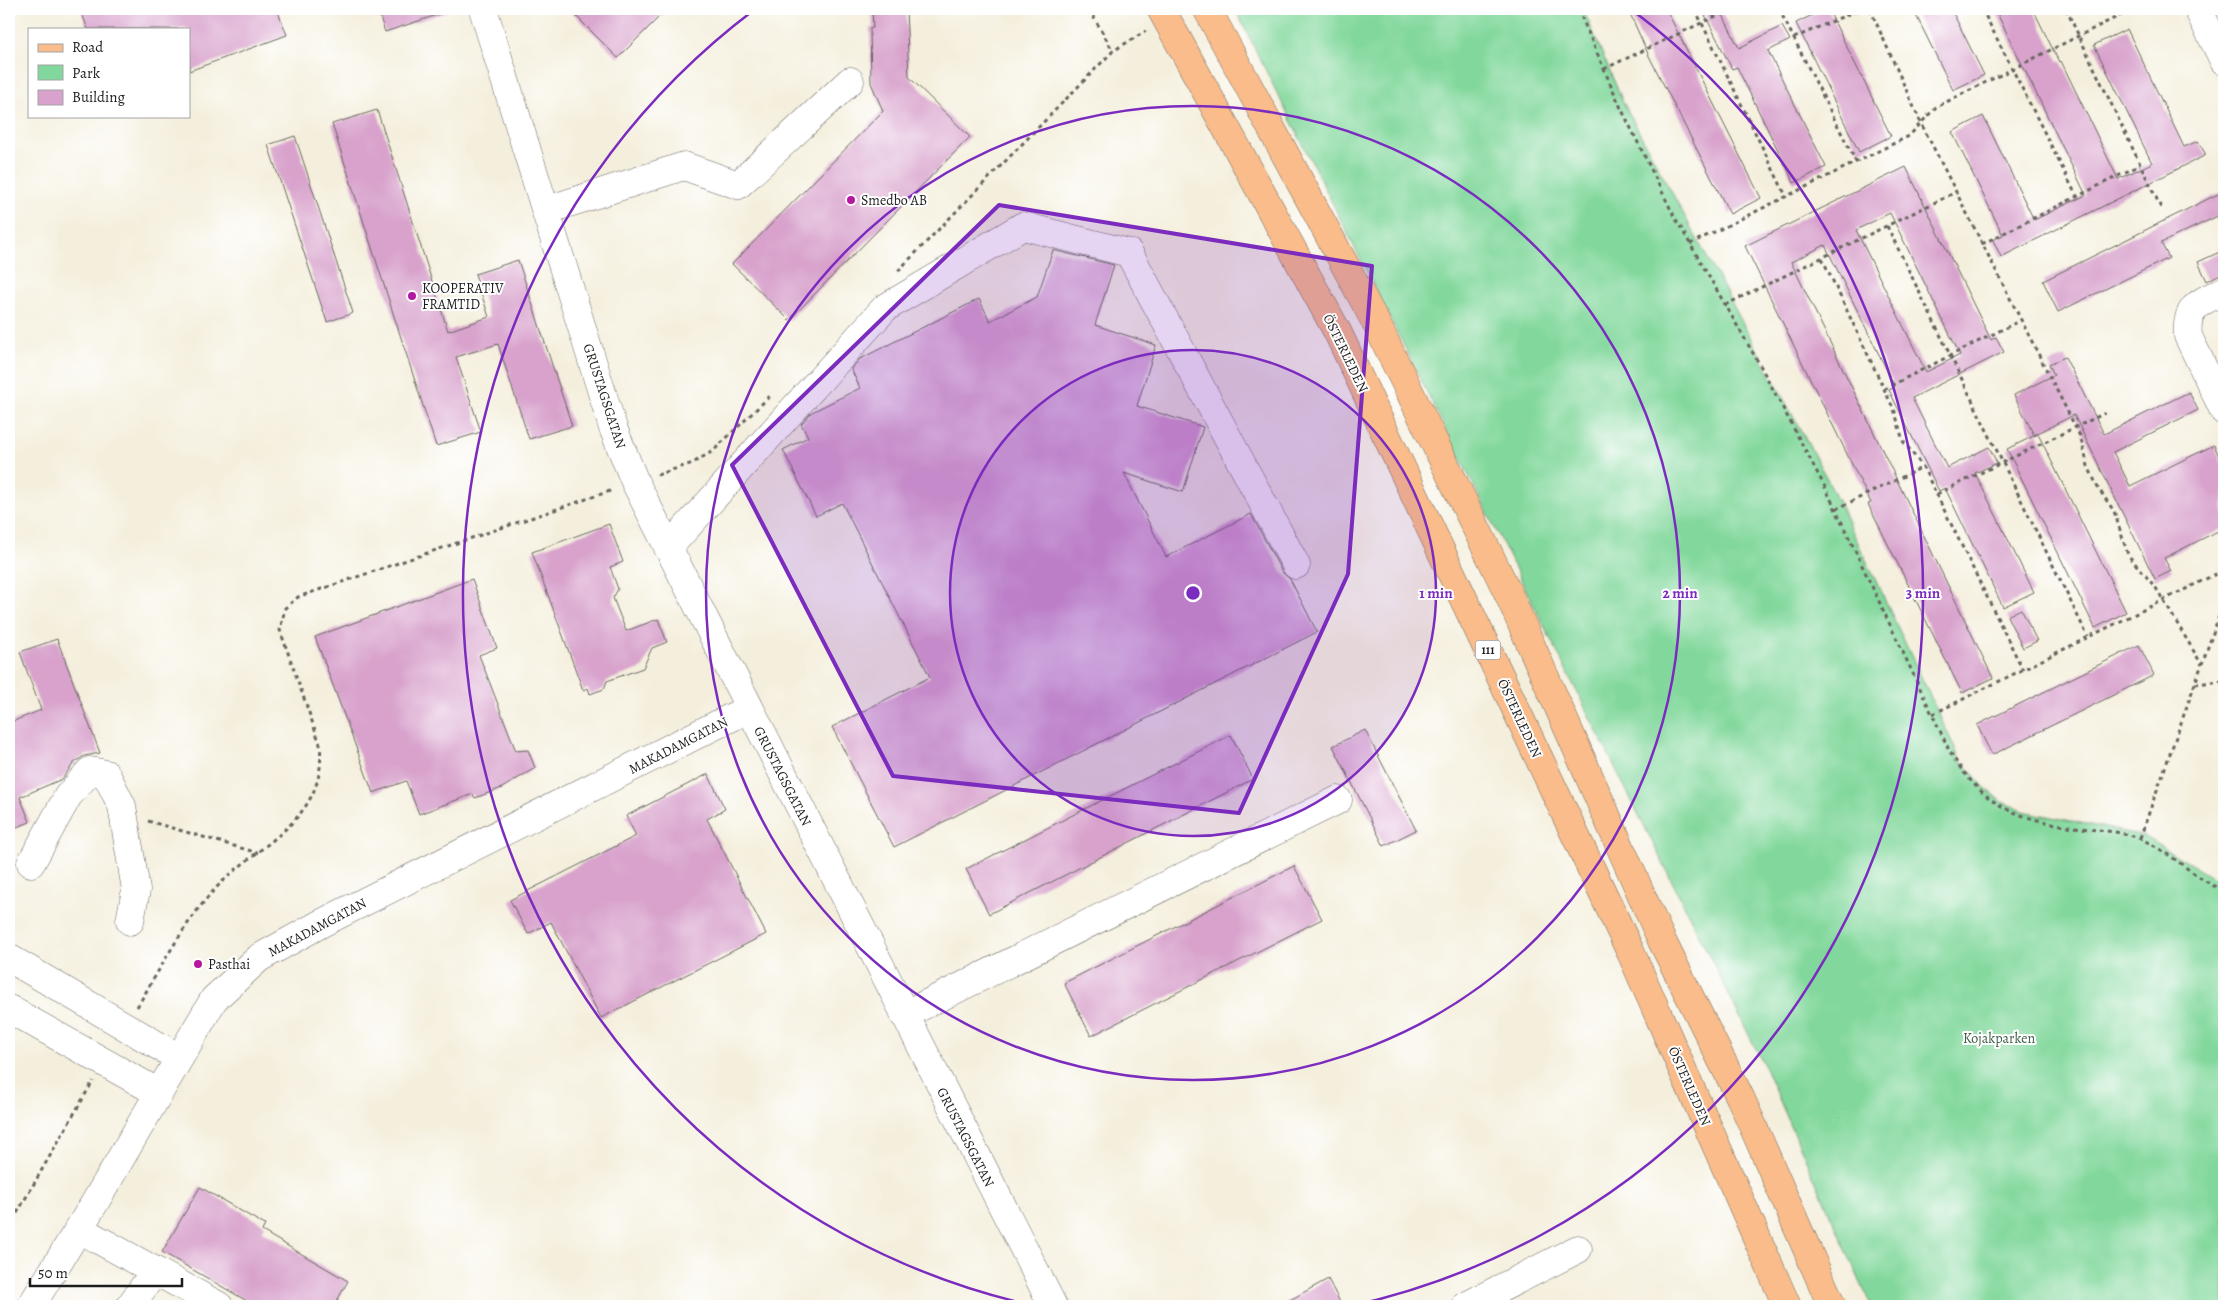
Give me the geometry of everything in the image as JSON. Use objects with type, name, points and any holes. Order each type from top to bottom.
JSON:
[{"type":"main road","points":[[1207,9],[1375,322],[1508,593],[1661,939],[1741,1098],[1838,1306]]},
{"type":"main road","name":"ÖSTERLEDEN","points":[[1155,19],[1337,331],[1632,953],[1787,1306]]},
{"type":"main road","points":[[1793,1212],[1832,1306]]},
{"type":"street","name":"GRUSTAGSGATAN","points":[[484,9],[550,219],[612,428],[635,482],[748,709],[1053,1306]]},
{"type":"street","points":[[2198,9],[2224,60]]},
{"type":"street","points":[[550,219],[684,166],[738,185],[850,81]]},
{"type":"street","points":[[668,548],[885,308],[1024,226],[1129,253],[1296,565]]},
{"type":"street","points":[[2224,291],[2197,304],[2189,316],[2187,324],[2188,336],[2224,411]]},
{"type":"street","name":"MAKADAMGATAN","points":[[32,1306],[214,999],[260,958],[322,924],[748,709]]},
{"type":"street","points":[[31,863],[68,796],[90,771],[106,774],[122,806],[136,890],[130,921]]},
{"type":"street","points":[[904,1015],[1338,800]]},
{"type":"street","points":[[9,958],[124,1028],[179,1058]]},
{"type":"street","points":[[9,1009],[159,1093]]},
{"type":"street","points":[[79,1229],[218,1306]]},
{"type":"street","points":[[1466,1306],[1578,1249]]},
{"type":"street","points":[[130,1306],[155,1271]]},
{"type":"path","points":[[1089,9],[1113,51]]},
{"type":"path","points":[[1578,9],[1636,139],[1690,244],[1726,305],[1836,509],[1950,752],[1968,779],[1981,792],[2003,808],[2038,821],[2140,838],[2224,891]]},
{"type":"path","points":[[1695,9],[1786,196]]},
{"type":"path","points":[[1604,69],[1731,9]]},
{"type":"path","points":[[1779,9],[1856,162]]},
{"type":"path","points":[[1794,38],[1860,9]]},
{"type":"path","points":[[1870,9],[1921,123],[2076,427],[2098,488],[2114,511],[2128,555],[2156,588],[2202,665]]},
{"type":"path","points":[[1982,9],[2077,197]]},
{"type":"path","points":[[2066,9],[2162,210]]},
{"type":"path","points":[[1690,244],[1909,136],[1930,111],[1936,107],[2133,9]]},
{"type":"path","points":[[897,272],[1113,51],[1155,19]]},
{"type":"path","points":[[1982,244],[2140,165]]},
{"type":"path","points":[[1726,305],[1956,192]]},
{"type":"path","points":[[1887,226],[2088,637]]},
{"type":"path","points":[[1822,258],[1895,412],[1903,441],[1923,468],[2023,670]]},
{"type":"path","points":[[1884,389],[2021,320]]},
{"type":"path","points":[[124,1028],[188,922],[218,886],[283,833],[305,808],[317,783],[322,764],[320,744],[280,630],[285,608],[298,597],[693,463],[713,451],[777,390]]},
{"type":"path","points":[[1936,494],[2105,413]]},
{"type":"path","points":[[1836,509],[1923,468]]},
{"type":"path","points":[[1933,714],[2224,570]]},
{"type":"path","points":[[2140,838],[2224,602]]},
{"type":"path","points":[[2195,684],[2224,681]]},
{"type":"path","points":[[123,814],[258,854]]},
{"type":"path","points":[[9,1227],[104,1062]]},
{"type":"highlighted area","points":[[999,205],[1372,266],[1348,574],[1239,813],[893,776],[732,465]]},
{"type":"green space","name":"Kojakparken","points":[[1235,9],[1583,9],[1624,104],[1832,488],[1960,759],[1984,787],[2003,802],[2023,811],[2144,836],[2224,884],[2224,1306],[1871,1306],[1763,1063]]},
{"type":"building","points":[[80,9],[277,9],[287,35],[190,71],[190,28],[88,28]]},
{"type":"building","points":[[377,9],[446,9],[446,12],[385,32]]},
{"type":"building","points":[[569,9],[667,9],[618,58]]},
{"type":"building","name":"Smedbo AB","points":[[872,9],[906,9],[909,77],[970,137],[789,320],[732,264],[883,111],[871,83],[870,28],[873,28]]},
{"type":"building","points":[[1628,9],[1666,9],[1761,198],[1730,214],[1649,56]]},
{"type":"building","points":[[1702,9],[1720,9],[1739,48],[1782,26],[1790,40],[1768,51],[1826,167],[1794,183],[1737,67],[1732,69]]},
{"type":"building","points":[[1828,9],[1891,136],[1859,152],[1796,23]]},
{"type":"building","points":[[1913,9],[1951,9],[1984,75],[1953,90]]},
{"type":"building","points":[[1995,9],[2033,9],[2059,62],[2061,61],[2118,179],[2152,163],[2094,45],[2127,29],[2184,147],[2198,141],[2206,155],[2001,257],[1993,240],[2003,235],[1952,132],[1983,116],[2034,220],[2086,195]]},
{"type":"building","name":"KOOPERATIV FRAMTID","points":[[377,110],[448,331],[489,317],[475,274],[518,260],[572,426],[529,439],[498,344],[456,357],[481,432],[436,446],[332,124]]},
{"type":"building","points":[[295,136],[353,313],[327,322],[268,145]]},
{"type":"building","points":[[1906,167],[1991,340],[1996,337],[2004,352],[1912,398],[1947,468],[1989,447],[1997,463],[1975,473],[2034,592],[2003,607],[1945,488],[1939,491],[1889,390],[1895,387],[1825,245],[1791,262],[1993,678],[1962,693],[1868,504],[1871,503],[1745,246]],"holes":[[[1890,213],[1960,355],[1926,372],[1856,230]]]},
{"type":"building","points":[[2224,191],[2224,213],[2161,243],[2169,258],[2058,312],[2043,281]]},
{"type":"building","points":[[1053,250],[1114,265],[1095,325],[1156,345],[1137,406],[1203,427],[1183,492],[1124,473],[1166,557],[1251,514],[1282,572],[1290,579],[1317,632],[894,847],[832,727],[930,677],[842,503],[816,516],[783,450],[808,437],[801,424],[812,412],[860,388],[851,369],[860,359],[979,299],[990,321],[1037,297]]},
{"type":"building","points":[[2224,250],[2224,272],[2207,281],[2198,262]]},
{"type":"building","points":[[2065,357],[2104,434],[2189,392],[2198,410],[2113,452],[2130,486],[2214,445],[2224,467],[2224,528],[2164,558],[2171,571],[2155,579],[2074,415],[2034,435],[2014,395],[2054,375],[2049,364]]},
{"type":"building","points":[[2038,434],[2126,612],[2095,628],[2007,449]]},
{"type":"building","points":[[609,524],[623,562],[610,567],[618,589],[613,598],[626,631],[658,619],[667,642],[652,648],[643,668],[607,681],[604,689],[590,694],[588,688],[583,690],[532,552]]},
{"type":"building","points":[[472,579],[497,648],[479,655],[516,751],[528,750],[535,768],[502,788],[475,798],[473,794],[419,814],[406,781],[373,793],[315,637]]},
{"type":"building","points":[[2021,609],[2037,641],[2023,648],[2007,616]]},
{"type":"building","points":[[57,639],[100,753],[84,756],[74,763],[62,779],[20,797],[30,822],[9,830],[9,723],[41,710],[20,652]]},
{"type":"building","points":[[2139,645],[2154,675],[1992,755],[1977,725]]},
{"type":"building","points":[[1365,730],[1416,830],[1384,846],[1333,746]]},
{"type":"building","points":[[1231,735],[1253,779],[989,914],[966,869]]},
{"type":"building","points":[[708,774],[725,809],[707,819],[766,934],[601,1018],[551,922],[528,934],[510,900],[636,836],[626,816]]},
{"type":"building","points":[[1294,866],[1322,919],[1091,1036],[1064,983]]},
{"type":"building","points":[[200,1187],[265,1225],[262,1231],[348,1281],[334,1306],[244,1306],[247,1301],[162,1252]]},
{"type":"building","points":[[1328,1279],[1342,1306],[1279,1306]]},
{"type":"place","name":"Smedbo AB","points":[[851,200]]},
{"type":"place","name":"KOOPERATIV FRAMTID","points":[[412,296]]},
{"type":"place","name":"Pasthai","points":[[198,964]]}]
